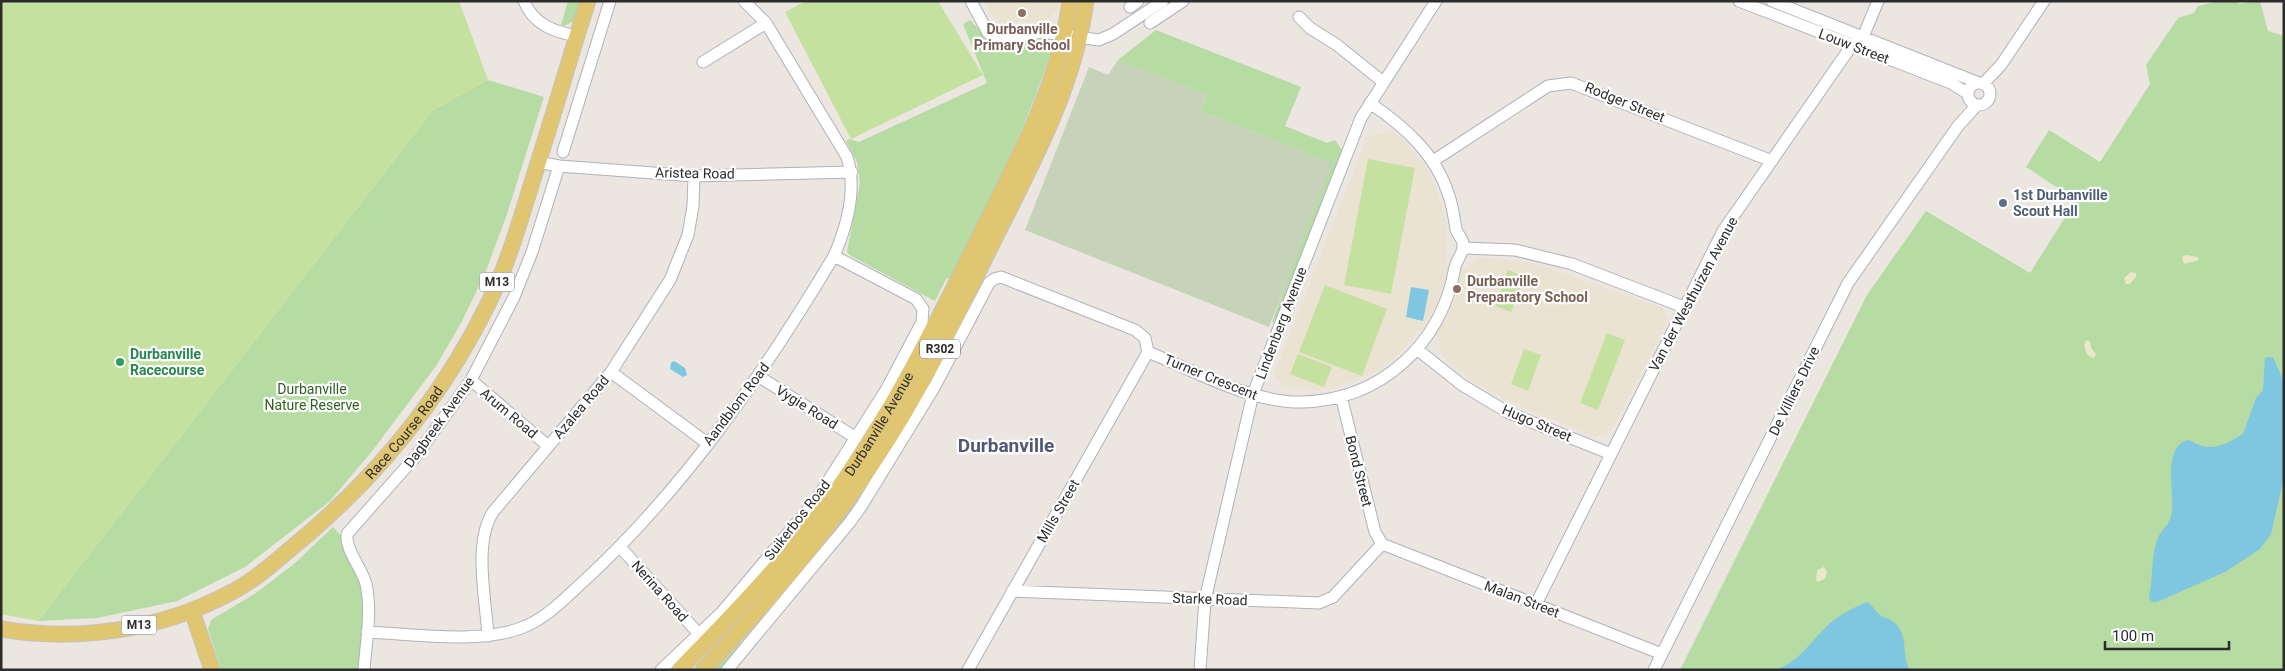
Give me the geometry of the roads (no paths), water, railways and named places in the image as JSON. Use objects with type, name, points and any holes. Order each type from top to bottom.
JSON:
[{"type":"main road","name":"Race Course Road","points":[[1,630],[44,634],[105,632],[192,611],[243,586],[268,567],[327,519],[399,443],[446,380],[489,302],[513,243],[588,1]]},
{"type":"main road","name":"Durbanville Avenue","points":[[679,670],[750,598],[786,557],[826,504],[872,435],[914,366],[1044,104],[1064,34],[1070,1]]},
{"type":"main road","name":"Durbanville Avenue","points":[[702,670],[802,560],[848,500],[905,413],[947,335],[1045,140],[1079,37],[1086,1]]},
{"type":"main road","points":[[192,611],[212,670]]},
{"type":"street","points":[[524,1],[530,14],[540,24],[577,36]]},
{"type":"street","points":[[563,152],[610,1]]},
{"type":"street","name":"Aandblom Road","points":[[367,632],[488,636],[516,630],[538,620],[620,547],[648,518],[758,376],[834,256],[846,219],[852,188],[852,172],[843,150],[766,23],[744,1]]},
{"type":"street","points":[[970,1],[984,27],[997,39],[1010,39],[1041,32],[1094,40],[1105,38],[1163,1]]},
{"type":"street","points":[[1150,23],[1183,1]]},
{"type":"street","name":"Lindenberg Avenue","points":[[1200,670],[1205,600],[1253,394],[1344,161],[1370,103],[1436,1]]},
{"type":"street","name":"Louw Street","points":[[1739,1],[1951,83],[1971,99]]},
{"type":"street","name":"Louw Street","points":[[1772,1],[1983,85]]},
{"type":"street","points":[[1863,37],[1878,1]]},
{"type":"street","points":[[1983,85],[1990,95],[1987,102],[1971,99],[1971,86],[1983,85],[2001,65],[2044,1]]},
{"type":"street","points":[[1299,17],[1310,28],[1337,45],[1384,82]]},
{"type":"street","points":[[703,62],[766,23]]},
{"type":"street","name":"Van der Westhuizen Avenue","points":[[1536,604],[1723,231],[1852,45],[1863,37]]},
{"type":"street","name":"Rodger Street","points":[[1433,162],[1548,86],[1571,83],[1772,161]]},
{"type":"street","name":"De Villiers Drive","points":[[1654,670],[1848,283],[1958,126],[1971,99]]},
{"type":"street","points":[[1370,103],[1411,135],[1433,162],[1449,195],[1456,231],[1462,240],[1463,248],[1515,250],[1572,264],[1684,307]]},
{"type":"street","name":"Aristea Road","points":[[538,162],[559,166],[694,176],[852,172]]},
{"type":"street","name":"Dagbreek Avenue","points":[[364,670],[367,632],[366,584],[348,544],[347,534],[416,456],[470,380],[514,297],[532,252],[559,166]]},
{"type":"street","name":"Azalea Road","points":[[488,636],[482,550],[484,531],[493,512],[611,372],[670,280],[681,258],[691,221],[694,176]]},
{"type":"street","name":"Turner Crescent","points":[[1148,352],[1253,394],[1273,400],[1300,402],[1340,396],[1377,382],[1399,368],[1418,350],[1443,310],[1451,288],[1457,258],[1463,248]]},
{"type":"street","name":"Suikerbos Road","points":[[661,670],[722,612],[816,500],[886,390],[922,322],[924,314],[922,305],[916,299],[834,256]]},
{"type":"street","points":[[727,670],[862,505],[921,409],[991,281],[1004,278],[1135,330],[1145,338],[1148,352]]},
{"type":"street","name":"Hugo Street","points":[[1418,350],[1462,385],[1509,413],[1611,454]]},
{"type":"street","name":"Mills Street","points":[[968,670],[1148,352]]},
{"type":"street","points":[[611,372],[707,443]]},
{"type":"street","name":"Vygie Road","points":[[758,376],[856,438]]},
{"type":"street","name":"Arum Road","points":[[470,380],[548,446]]},
{"type":"street","name":"Bond Street","points":[[1340,396],[1375,532],[1382,544]]},
{"type":"street","name":"Malan Street","points":[[1382,544],[1662,654]]},
{"type":"street","name":"Starke Road","points":[[1012,591],[1315,603],[1326,601],[1336,595],[1382,544]]},
{"type":"street","name":"Nerina Road","points":[[620,547],[699,634]]},
{"type":"water","points":[[1411,287],[1429,290],[1423,321],[1406,317]]},
{"type":"water","points":[[2273,357],[2284,382],[2284,477],[2271,534],[2260,549],[2225,572],[2157,602],[2152,602],[2149,598],[2155,547],[2158,537],[2171,516],[2171,474],[2174,453],[2179,445],[2187,440],[2202,446],[2213,447],[2224,444],[2243,434],[2256,398],[2263,390],[2265,358]]},
{"type":"water","points":[[674,361],[685,368],[687,375],[683,377],[670,369],[671,363]]},
{"type":"water","points":[[1867,602],[1881,616],[1893,622],[1899,628],[1904,640],[1907,664],[1910,670],[1776,670],[1799,656],[1833,621]]},
{"type":"place","name":"Durbanville Primary School","points":[[1022,13]]},
{"type":"place","name":"1st Durbanville Scout Hall","points":[[2003,203]]},
{"type":"place","name":"Durbanville Preparatory School","points":[[1457,289]]},
{"type":"place","name":"Durbanville Racecourse","points":[[120,362]]},
{"type":"district","name":"Durbanville","points":[[1006,445]]},
{"type":"park label","name":"Durbanville Nature Reserve","points":[[312,398]]}]
